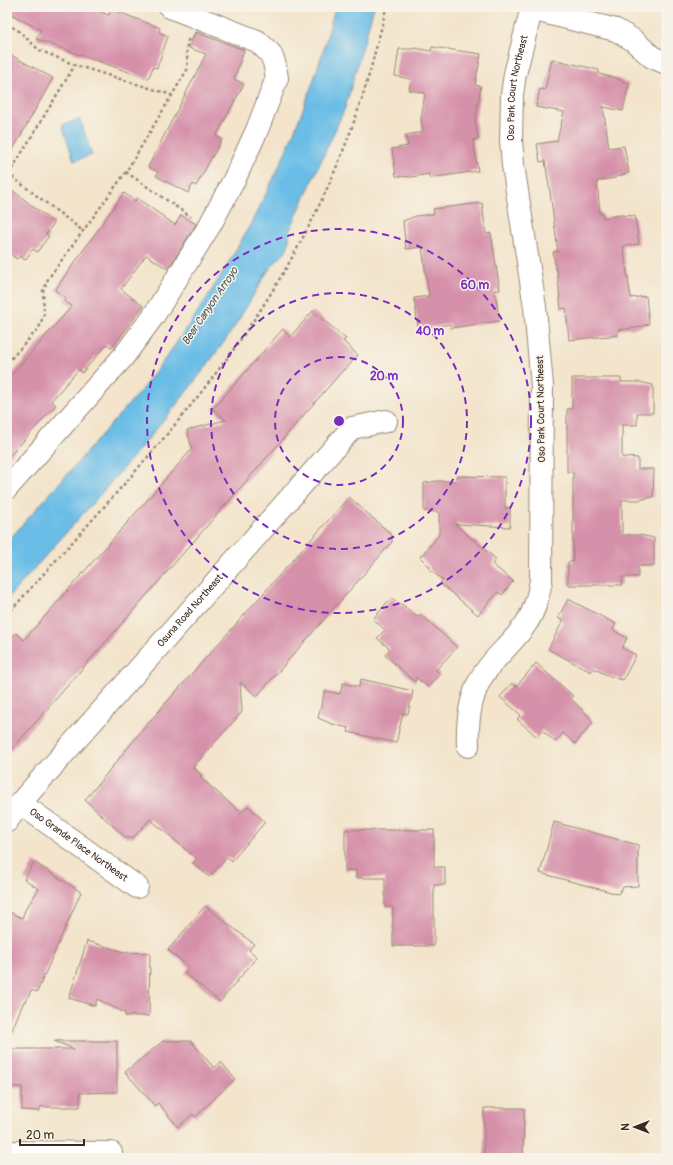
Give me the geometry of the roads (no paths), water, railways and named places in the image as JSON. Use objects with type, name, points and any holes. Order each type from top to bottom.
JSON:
[{"type":"street","points":[[7,488],[123,357],[158,308],[210,225],[235,178],[257,130],[277,78],[274,62],[270,53],[257,41],[170,7]]},
{"type":"street","points":[[532,8],[616,30],[633,40],[652,57],[666,63]]},
{"type":"street","name":"Oso Park Court Northeast","points":[[468,746],[469,712],[474,695],[481,680],[491,665],[528,621],[538,596],[541,581],[542,379],[535,307],[513,165],[511,140],[512,95],[515,74],[532,8]]},
{"type":"street","name":"Osuna Road Northeast","points":[[7,821],[20,803],[352,428],[386,421]]},
{"type":"street","name":"Oso Grande Place Northeast","points":[[20,803],[137,887]]},
{"type":"street","points":[[7,1152],[111,1153]]},
{"type":"water","name":"Bear Canyon Arroyo","points":[[335,7],[374,7],[345,108],[289,232],[289,240],[286,251],[270,268],[227,338],[175,406],[120,472],[7,599],[7,542],[142,389],[174,346],[233,256],[259,208],[303,110],[321,59]]},
{"type":"water","points":[[80,119],[92,155],[74,161],[62,125]]}]
